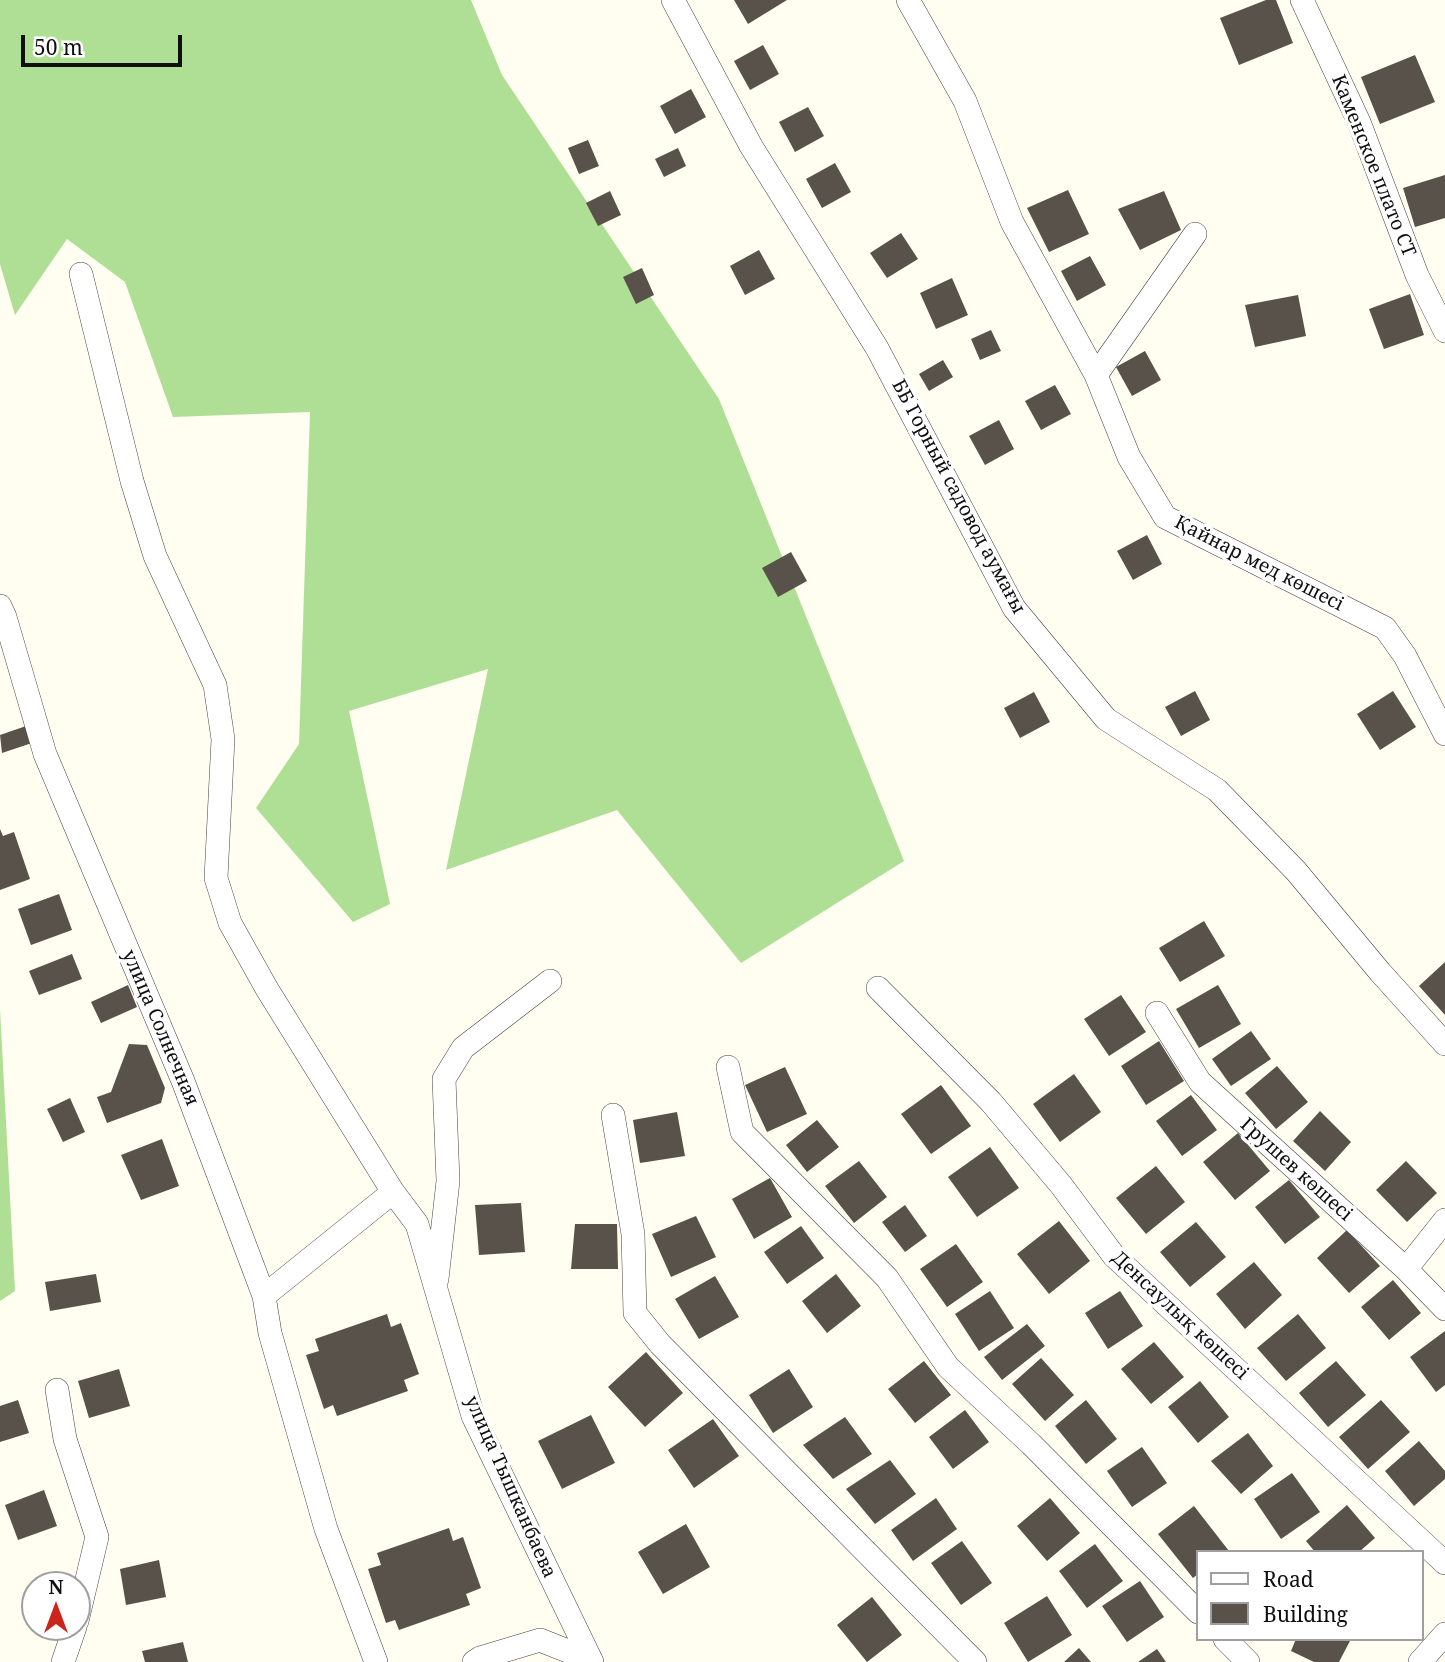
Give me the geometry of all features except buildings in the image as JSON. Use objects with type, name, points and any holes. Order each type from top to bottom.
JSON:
[{"type":"street","name":"ББ Горный садовод аумағы","points":[[673,0],[751,146],[877,348],[1014,608],[1106,719],[1217,790],[1296,871],[1380,972],[1445,1044]]},
{"type":"street","name":"Қайнар мед көшесі","points":[[908,0],[964,101],[1012,222],[1096,374],[1129,457],[1165,517],[1385,628],[1405,656],[1445,734]]},
{"type":"street","name":"Каменское плато СТ","points":[[1302,0],[1359,122],[1417,275],[1445,331]]},
{"type":"street","points":[[1096,374],[1195,234]]},
{"type":"street","name":"улица Тышканбаева","points":[[81,274],[132,481],[155,556],[215,685],[223,739],[216,878],[230,923],[267,989],[393,1192],[417,1224],[473,1416],[591,1661]]},
{"type":"street","name":"улица Солнечная","points":[[0,606],[45,754],[183,1081],[264,1296],[270,1333],[326,1529],[376,1662]]},
{"type":"street","points":[[436,1289],[448,1181],[444,1079],[463,1048],[550,981]]},
{"type":"street","name":"Денсаулық көшесі","points":[[878,988],[990,1102],[1061,1185],[1114,1256],[1445,1563]]},
{"type":"street","name":"Грушев көшесі","points":[[1157,1013],[1200,1082],[1406,1269],[1445,1309]]},
{"type":"street","points":[[728,1067],[743,1132],[887,1278],[948,1367],[1031,1444],[1196,1610]]},
{"type":"street","points":[[613,1115],[633,1234],[635,1313],[660,1344],[975,1662]]},
{"type":"street","points":[[264,1296],[393,1192]]},
{"type":"street","points":[[1406,1269],[1445,1220]]},
{"type":"street","points":[[57,1390],[65,1439],[97,1536],[89,1571]]},
{"type":"street","points":[[1420,1662],[1445,1634]]},
{"type":"street","points":[[474,1662],[540,1640],[591,1661]]},
{"type":"street","points":[[63,1662],[70,1641]]},
{"type":"street","points":[[1227,1641],[1248,1662]]},
{"type":"green space","points":[[0,0],[471,0],[502,75],[719,399],[904,861],[741,963],[617,810],[446,870],[488,669],[349,711],[390,904],[353,922],[256,808],[299,744],[310,412],[173,417],[125,282],[67,239],[15,315],[0,264]]},
{"type":"green space","points":[[0,1009],[15,1291],[0,1301]]}]
